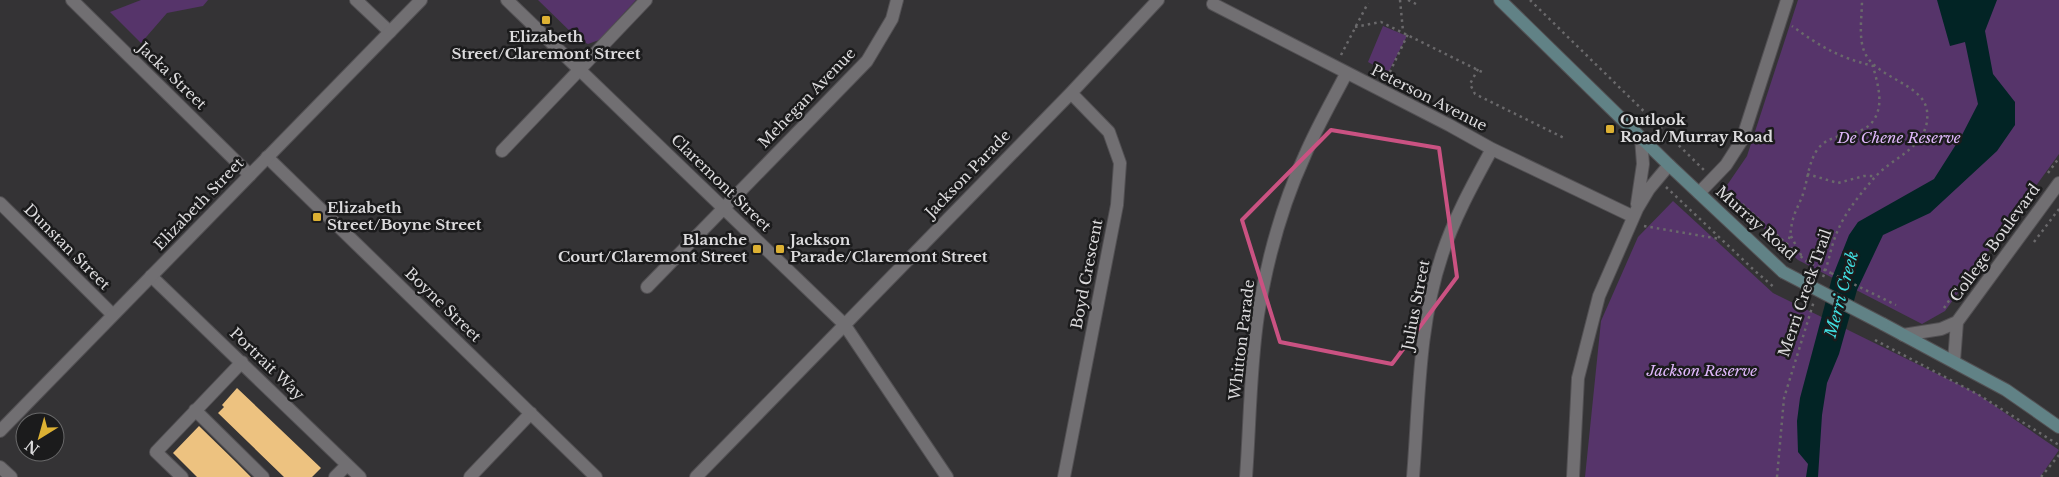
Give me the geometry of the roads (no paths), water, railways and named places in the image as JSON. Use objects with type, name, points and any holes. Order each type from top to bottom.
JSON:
[{"type":"main road","name":"Murray Road","points":[[1500,0],[1699,194],[1783,272],[2006,390],[2059,428]]},
{"type":"street","name":"Jacka Street","points":[[72,0],[250,175]]},
{"type":"street","points":[[356,0],[390,32]]},
{"type":"street","name":"Elizabeth Street","points":[[0,431],[112,314],[421,0]]},
{"type":"street","name":"Claremont Street","points":[[507,0],[844,324],[947,477]]},
{"type":"street","points":[[502,151],[646,0]]},
{"type":"street","name":"Mehegan Avenue","points":[[647,287],[867,60],[892,19],[897,0]]},
{"type":"street","name":"Jackson Parade","points":[[696,477],[1071,93],[1158,0]]},
{"type":"street","points":[[1699,194],[1726,165],[1742,140],[1787,0]]},
{"type":"street","name":"Peterson Avenue","points":[[1213,4],[1492,149],[1633,216]]},
{"type":"street","name":"Whitton Parade","points":[[1246,477],[1251,371],[1258,315],[1269,260],[1284,209],[1305,156],[1346,74]]},
{"type":"street","name":"Boyd Crescent","points":[[1064,477],[1117,205],[1120,163],[1109,132],[1071,93]]},
{"type":"street","points":[[1633,216],[1643,164],[1642,138]]},
{"type":"street","name":"Julius Street","points":[[1414,477],[1420,376],[1431,295],[1441,256],[1457,216],[1492,149]]},
{"type":"street","name":"Boyne Street","points":[[267,157],[596,477]]},
{"type":"street","points":[[1573,477],[1578,378],[1599,296],[1633,216],[1669,165]]},
{"type":"street","name":"College Boulevard","points":[[1903,335],[1941,329],[1957,322],[2059,183]]},
{"type":"street","name":"Dunstan Street","points":[[0,203],[112,314]]},
{"type":"street","name":"Portrait Way","points":[[151,276],[360,477]]},
{"type":"street","name":"College Boulevard","points":[[1954,361],[1957,322]]},
{"type":"street","points":[[182,477],[156,452],[242,362]]},
{"type":"street","points":[[195,410],[263,477]]},
{"type":"street","points":[[470,477],[531,413]]},
{"type":"street","points":[[335,477],[347,464]]},
{"type":"street","points":[[0,468],[11,477]]},
{"type":"water","name":"Merri Creek","points":[[1937,0],[1997,0],[1985,31],[1993,74],[2015,102],[2015,125],[1997,151],[1930,213],[1883,235],[1857,290],[1839,354],[1827,383],[1822,415],[1818,477],[1806,477],[1808,464],[1798,452],[1797,421],[1800,398],[1832,278],[1849,235],[1858,222],[1934,179],[1962,135],[1978,104],[1965,42],[1950,46]]},
{"type":"place","name":"Elizabeth Street/Claremont Street","points":[[546,20]]},
{"type":"place","name":"Outlook Road/Murray Road","points":[[1610,129]]},
{"type":"place","name":"Elizabeth Street/Boyne Street","points":[[317,217]]},
{"type":"place","name":"Blanche Court/Claremont Street","points":[[757,249]]},
{"type":"place","name":"Jackson Parade/Claremont Street","points":[[780,249]]},
{"type":"park label","name":"De Chene Reserve","points":[[1899,138]]},
{"type":"park label","name":"Jackson Reserve","points":[[1702,371]]}]
